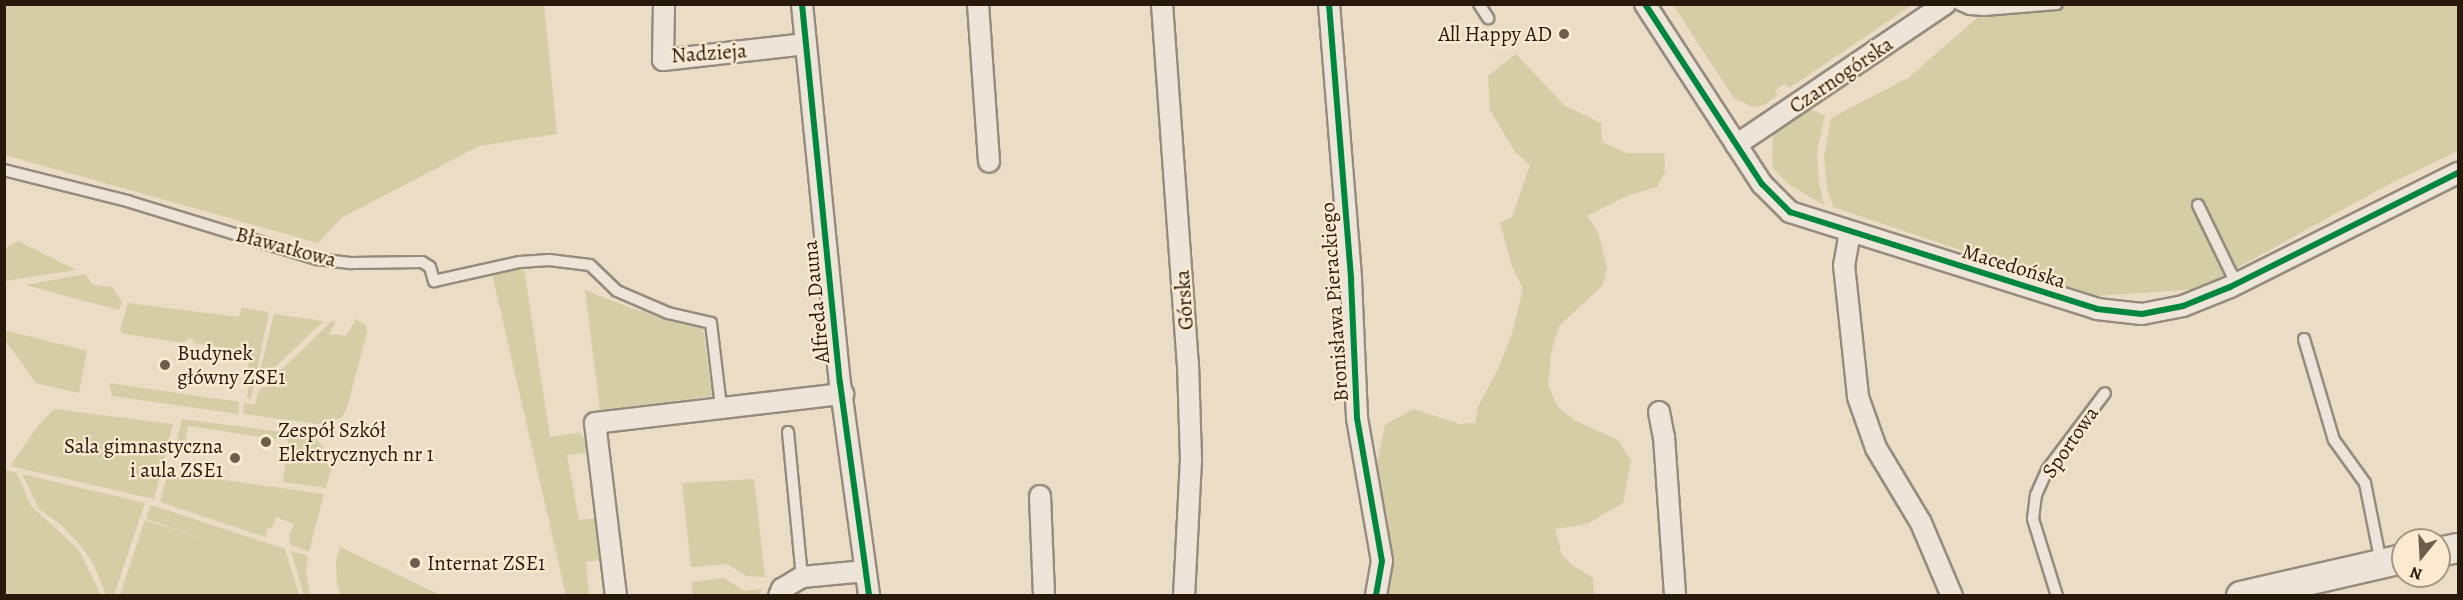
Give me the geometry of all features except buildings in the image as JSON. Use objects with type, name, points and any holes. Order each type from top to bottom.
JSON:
[{"type":"street","name":"Nadzieja","points":[[664,4],[663,60],[806,45]]},
{"type":"street","name":"Alfreda Dauna","points":[[802,4],[843,394],[869,596]]},
{"type":"street","points":[[978,4],[989,162]]},
{"type":"street","name":"Górska","points":[[1162,4],[1189,375],[1191,459],[1184,596]]},
{"type":"street","name":"Bronisława Pierackiego","points":[[1329,4],[1351,280],[1358,418],[1382,561],[1376,596]]},
{"type":"street","name":"Macedońska","points":[[1645,4],[1762,184],[1780,205],[1800,217],[2097,309],[2142,314],[2183,306],[2239,282],[2458,173]]},
{"type":"street","name":"Czarnogórska","points":[[1736,145],[1945,4]]},
{"type":"street","points":[[1850,232],[1844,265],[1858,398],[1876,448],[1921,523],[1952,596]]},
{"type":"street","points":[[616,596],[595,423],[843,394]]},
{"type":"street","points":[[1659,412],[1664,436],[1675,596]]},
{"type":"street","points":[[1040,496],[1044,596]]},
{"type":"street","points":[[2241,596],[2391,561]]},
{"type":"street","points":[[779,596],[782,589],[802,577],[866,571]]},
{"type":"lane","points":[[1479,4],[1488,18]]},
{"type":"lane","points":[[1958,4],[1970,9],[1984,10],[2057,4]]},
{"type":"lane","name":"Bławatkowa","points":[[4,170],[127,201],[317,259],[352,263],[422,262],[430,267],[434,281],[520,262],[549,260],[590,265],[616,291],[668,313],[711,323],[721,407]]},
{"type":"lane","points":[[2198,205],[2231,273],[2239,282]]},
{"type":"lane","points":[[2304,339],[2334,440],[2365,483],[2391,558]]},
{"type":"lane","name":"Sportowa","points":[[2057,596],[2033,519],[2036,495],[2047,470],[2105,393]]},
{"type":"lane","points":[[788,432],[802,577]]},
{"type":"shaded area","points":[[4,5],[544,5],[557,134],[479,146],[341,218],[318,243],[5,155]]},
{"type":"shaded area","points":[[1673,5],[1912,5],[1789,88],[1785,83],[1775,90],[1778,95],[1764,105],[1753,107],[1734,98]]},
{"type":"shaded area","points":[[1992,5],[2458,5],[2458,151],[2389,184],[2199,289],[2097,296],[1833,207],[1827,188],[1824,157],[1831,118],[1908,78]]},
{"type":"shaded area","points":[[1516,54],[1564,105],[1601,123],[1602,142],[1627,153],[1664,153],[1665,172],[1657,187],[1629,195],[1587,216],[1598,232],[1607,267],[1603,285],[1559,326],[1551,353],[1548,385],[1558,407],[1574,420],[1618,440],[1631,461],[1623,503],[1587,524],[1555,529],[1562,555],[1573,566],[1593,578],[1594,595],[1388,595],[1387,556],[1376,487],[1377,462],[1385,425],[1413,409],[1460,424],[1475,423],[1478,407],[1498,369],[1512,334],[1523,289],[1512,266],[1500,223],[1512,217],[1530,165],[1515,152],[1490,110],[1488,76]]},
{"type":"shaded area","points":[[1810,109],[1825,115],[1817,152],[1819,182],[1824,205],[1788,184],[1773,169],[1773,135]]},
{"type":"shaded area","points":[[18,241],[76,270],[5,281],[5,249]]},
{"type":"shaded area","points":[[524,269],[550,437],[579,433],[586,440],[590,452],[567,455],[579,520],[598,518],[601,560],[586,562],[589,595],[566,595],[492,274]]},
{"type":"shaded area","points":[[85,274],[93,285],[112,287],[122,302],[119,310],[25,285]]},
{"type":"shaded area","points":[[585,290],[631,308],[703,329],[712,396],[600,410]]},
{"type":"shaded area","points":[[128,303],[239,317],[242,308],[269,312],[251,399],[247,398],[250,379],[246,378],[250,356],[245,355],[246,351],[193,343],[193,339],[188,338],[186,342],[177,342],[124,334],[120,330]]},
{"type":"shaded area","points":[[274,314],[324,321],[257,384]]},
{"type":"shaded area","points":[[356,319],[366,325],[367,332],[347,408],[342,417],[326,425],[243,414],[244,403],[255,405],[258,392],[332,321],[336,321],[329,334],[346,336]]},
{"type":"shaded area","points":[[4,330],[87,351],[79,393],[36,383],[5,340]]},
{"type":"shaded area","points":[[109,383],[239,402],[238,414],[112,396]]},
{"type":"shaded area","points":[[54,409],[173,424],[154,499],[10,466],[38,426]]},
{"type":"shaded area","points":[[182,419],[282,432],[281,440],[188,426],[185,443],[177,441]]},
{"type":"shaded area","points":[[285,432],[303,434],[317,440],[324,448],[331,470],[326,488],[283,482],[288,441],[285,440]]},
{"type":"shaded area","points":[[6,470],[17,473],[31,506],[79,550],[101,595],[5,595]]},
{"type":"shaded area","points":[[168,472],[324,494],[309,552],[291,545],[289,536],[294,524],[276,517],[272,528],[268,527],[265,537],[160,502]]},
{"type":"shaded area","points":[[22,474],[145,503],[114,595],[106,595],[94,565],[82,547],[60,524],[39,509]]},
{"type":"shaded area","points":[[754,479],[765,577],[747,576],[727,564],[691,567],[682,483]]},
{"type":"shaded area","points":[[151,505],[285,549],[299,595],[120,595],[145,520],[213,542],[146,519]]},
{"type":"shaded area","points":[[340,547],[440,595],[341,595],[337,584],[336,561]]},
{"type":"shaded area","points":[[291,551],[308,556],[306,572],[310,595],[304,595]]},
{"type":"shaded area","points":[[724,578],[744,591],[762,589],[759,595],[693,595],[691,582]]},
{"type":"cycle path","points":[[802,4],[840,383],[869,596]]},
{"type":"cycle path","points":[[1329,4],[1351,280],[1357,418],[1382,561],[1376,596]]},
{"type":"cycle path","points":[[1645,4],[1762,184],[1790,212],[2097,309],[2142,314],[2183,306],[2230,287],[2458,173]]},
{"type":"place","name":"All Happy AD","points":[[1564,34]]},
{"type":"place","name":"Budynek główny ZSE1","points":[[165,365]]},
{"type":"place","name":"Zespół Szkół Elektrycznych nr 1","points":[[266,442]]},
{"type":"place","name":"Sala gimnastyczna i aula ZSE1","points":[[235,458]]},
{"type":"place","name":"Internat ZSE1","points":[[415,563]]}]
